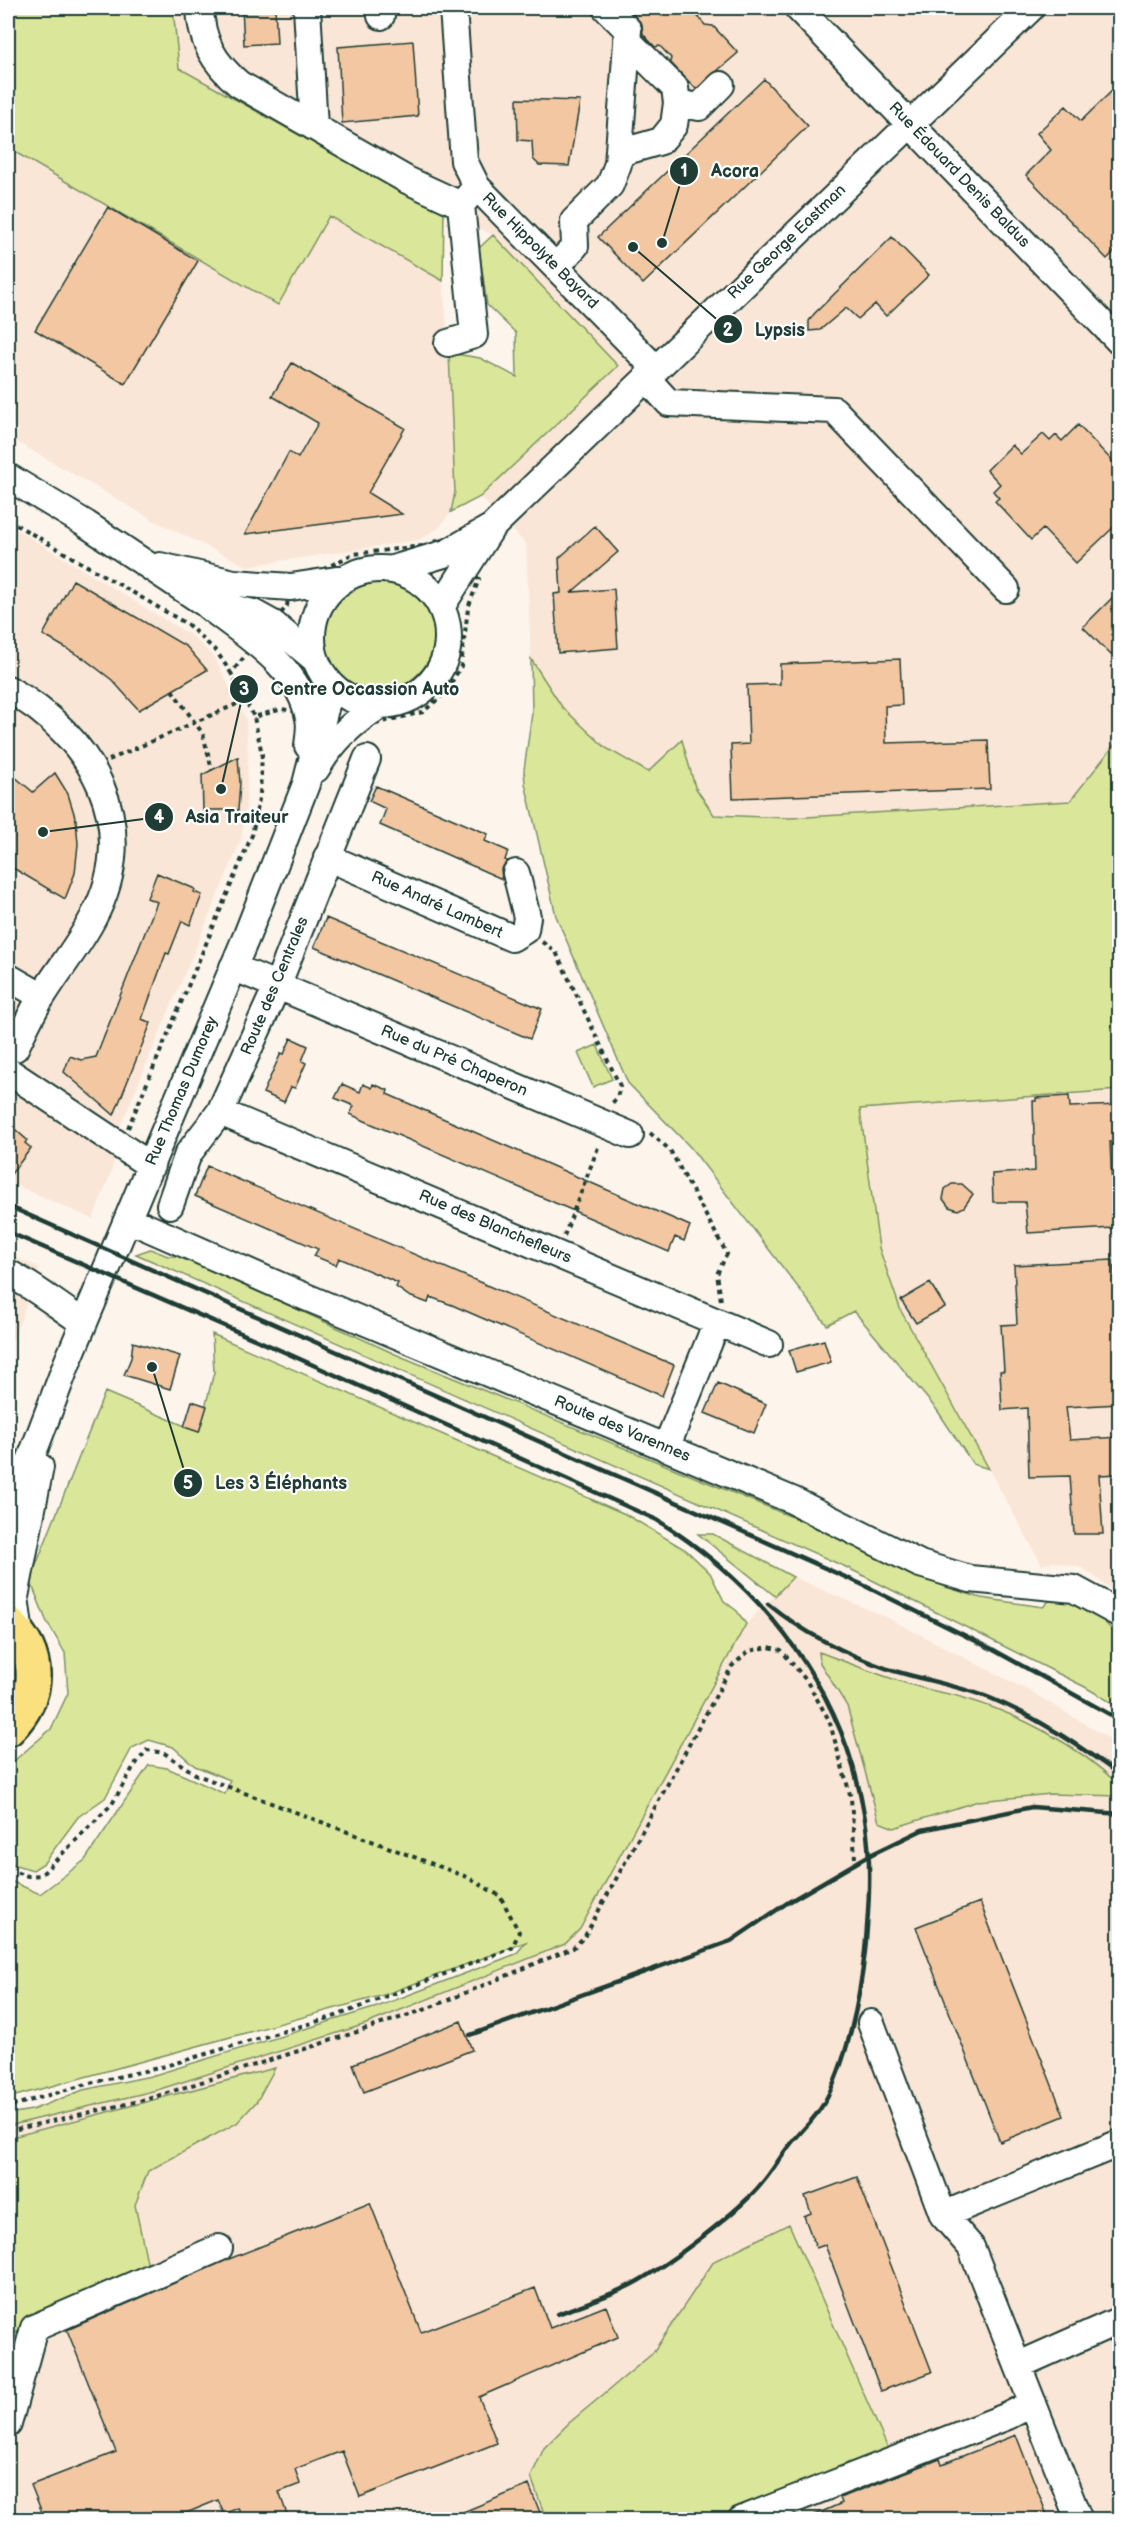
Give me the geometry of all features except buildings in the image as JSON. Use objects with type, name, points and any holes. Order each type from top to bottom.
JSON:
[{"type":"main road","points":[[8,1729],[21,1716],[30,1697],[34,1675],[30,1654],[14,1629]]},
{"type":"street","points":[[200,8],[200,26],[209,51],[222,70],[239,84],[407,180],[469,196],[474,335],[448,343]]},
{"type":"street","points":[[307,8],[314,127]]},
{"type":"street","name":"Rue Hippolyte Bayard","points":[[453,8],[464,161],[469,196],[556,267],[651,374],[669,403],[834,410],[1006,589]]},
{"type":"street","points":[[556,267],[575,246],[574,221],[610,185],[619,153],[628,30],[606,8]]},
{"type":"street","name":"Rue Édouard Denis Baldus","points":[[798,8],[1119,342]]},
{"type":"street","name":"Rue George Eastman","points":[[441,607],[456,562],[1030,8]]},
{"type":"street","points":[[619,153],[661,141],[674,125],[677,103],[675,88],[627,40]]},
{"type":"street","points":[[677,103],[699,107],[721,85]]},
{"type":"street","points":[[8,477],[146,563],[203,602],[280,663],[315,715]]},
{"type":"street","points":[[146,563],[234,583],[291,587],[343,579],[367,569],[393,569],[456,562]]},
{"type":"street","points":[[343,579],[326,594],[315,614],[311,637],[316,660],[331,685],[354,700],[381,705],[403,701],[423,690],[438,673],[447,651],[448,629],[441,607],[422,582],[393,569]]},
{"type":"street","points":[[203,602],[254,613],[273,624],[316,660]]},
{"type":"street","points":[[306,784],[309,718],[315,715],[331,685]]},
{"type":"street","points":[[8,689],[36,705],[86,755],[111,808],[113,863],[94,917],[41,996],[11,1059],[120,1148],[151,1166]]},
{"type":"street","name":"Rue Thomas Dumorey","points":[[8,1519],[53,1396],[151,1166],[306,784],[328,749],[348,728],[381,705]]},
{"type":"street","name":"Route des Centrales","points":[[170,1205],[188,1154],[220,1112],[277,986],[367,759]]},
{"type":"street","name":"Rue André Lambert","points":[[327,857],[513,938],[525,930],[527,918],[516,873]]},
{"type":"street","name":"Rue du Pré Chaperon","points":[[233,967],[601,1123],[637,1132]]},
{"type":"street","points":[[8,976],[41,996]]},
{"type":"street","name":"Rue des Blanchefleurs","points":[[220,1112],[769,1344]]},
{"type":"street","name":"Route des Varennes","points":[[128,1219],[792,1500],[920,1564],[970,1579],[1074,1589],[1119,1614]]},
{"type":"street","points":[[8,1274],[33,1286],[53,1303],[84,1323]]},
{"type":"street","points":[[666,1448],[717,1322]]},
{"type":"street","name":"Rue Thomas Dumorey","points":[[14,1629],[15,1597],[53,1396]]},
{"type":"street","points":[[872,2024],[943,2215],[971,2247],[1079,2520]]},
{"type":"street","points":[[943,2215],[1119,2143]]},
{"type":"street","points":[[8,2424],[34,2328],[219,2248]]},
{"type":"street","points":[[1019,2365],[1119,2320]]},
{"type":"street","points":[[741,2520],[1008,2416],[1033,2403]]},
{"type":"path","points":[[8,520],[187,624],[217,652],[231,673],[255,717],[262,754],[260,794],[252,835],[120,1148]]},
{"type":"path","points":[[231,673],[287,606],[291,577],[322,570],[353,554],[432,545],[439,539],[456,562],[479,579],[468,608],[461,666],[446,692],[423,712],[382,722],[353,733],[348,728],[315,715],[282,709],[255,717]]},
{"type":"path","points":[[172,690],[193,723],[203,734],[212,770]]},
{"type":"path","points":[[92,768],[246,700]]},
{"type":"path","points":[[525,930],[556,952],[620,1086],[617,1098],[603,1112],[600,1144],[557,1253]]},
{"type":"path","points":[[637,1132],[670,1150],[727,1254],[717,1274],[722,1299],[717,1322]]},
{"type":"path","points":[[8,2131],[148,2099],[311,2047],[424,2010],[573,1947],[585,1936],[732,1666],[749,1651],[769,1647],[781,1650],[806,1680],[829,1720],[851,1798],[855,1858]]},
{"type":"path","points":[[8,1870],[28,1875],[41,1875],[112,1804],[134,1766],[147,1750],[164,1753],[197,1775],[467,1877],[500,1896],[519,1932],[512,1948],[336,2016],[180,2062],[90,2083],[8,2107]]},
{"type":"shaded area","points":[[173,8],[1119,8],[1119,685],[1114,685],[1115,744],[1070,801],[790,818],[713,815],[695,787],[682,741],[648,772],[606,748],[562,707],[531,659],[526,544],[480,497],[618,366],[493,235],[430,202],[401,192],[179,68]]},
{"type":"shaded area","points":[[8,148],[277,305],[329,216],[443,281],[449,353],[455,492],[451,512],[439,528],[419,540],[247,566],[155,521],[14,440],[19,429],[8,422]]},
{"type":"shaded area","points":[[14,528],[192,636],[214,657],[246,719],[248,755],[246,809],[241,840],[118,1132],[112,1170],[93,1219],[8,1182],[8,529]]},
{"type":"shaded area","points":[[1119,1090],[1119,1595],[1083,1568],[1053,1562],[1042,1565],[901,1311],[879,1248],[860,1109]]},
{"type":"shaded area","points":[[8,1254],[40,1268],[8,1353]]},
{"type":"shaded area","points":[[793,1577],[888,1618],[1031,1692],[1119,1744],[1119,2519],[8,2519],[8,2126],[157,2090],[366,2024],[565,1944],[580,1929],[746,1624]]},
{"type":"green space","points":[[8,8],[173,8],[179,68],[401,192],[444,209],[443,281],[329,216],[278,305],[8,148]]},
{"type":"green space","points":[[493,235],[618,366],[480,497],[451,512],[455,492],[449,353],[480,358],[517,377],[516,333],[487,305],[479,248]]},
{"type":"green space","points":[[379,578],[400,582],[419,594],[431,613],[435,634],[431,655],[419,674],[400,686],[379,690],[358,686],[339,674],[327,655],[323,634],[327,613],[339,594],[358,582]]},
{"type":"green space","points":[[531,659],[562,707],[606,748],[648,772],[682,740],[695,787],[714,815],[790,818],[1070,801],[1115,744],[1114,685],[1119,685],[1119,1090],[860,1109],[879,1248],[901,1311],[989,1469],[973,1464],[937,1410],[854,1311],[827,1325],[691,1148],[628,1083],[556,916],[525,783],[524,770],[532,713]]},
{"type":"green space","points":[[597,1045],[612,1079],[593,1087],[578,1053]]},
{"type":"green space","points":[[150,1249],[168,1256],[180,1256],[395,1354],[792,1517],[946,1587],[981,1598],[1043,1607],[1052,1598],[1083,1605],[1098,1615],[1119,1638],[1119,1707],[1085,1687],[848,1568],[136,1254]]},
{"type":"green space","points":[[212,1334],[625,1514],[686,1550],[710,1573],[724,1601],[737,1611],[746,1624],[580,1929],[565,1944],[366,2024],[157,2090],[8,2126],[8,2114],[32,2110],[83,2090],[151,2076],[377,2007],[516,1954],[526,1942],[384,1995],[8,2098],[8,1880],[40,1894],[85,1860],[149,1765],[167,1768],[225,1794],[230,1780],[195,1766],[173,1747],[149,1740],[132,1748],[105,1798],[78,1817],[44,1863],[33,1870],[8,1863],[8,1766],[51,1729],[68,1693],[65,1653],[46,1620],[30,1580],[105,1392],[199,1432],[214,1372]]},
{"type":"green space","points":[[698,1534],[713,1534],[793,1577],[775,1596]]},
{"type":"green space","points":[[8,1644],[17,1665],[19,1682],[16,1699],[8,1720]]},
{"type":"green space","points":[[819,1652],[925,1689],[985,1705],[1047,1732],[1103,1770],[1119,1785],[1119,1796],[1051,1794],[978,1801],[894,1828],[879,1822],[847,1706],[820,1663]]},
{"type":"green space","points":[[275,2068],[257,2101],[237,2123],[148,2171],[135,2205],[149,2271],[13,2334],[8,2358],[8,2138]]},
{"type":"green space","points":[[789,2224],[889,2451],[716,2519],[546,2519],[531,2477],[544,2448],[569,2423],[652,2354],[714,2261]]},
{"type":"railway","points":[[8,1206],[861,1584],[990,1648],[1120,1720]]},
{"type":"railway","points":[[8,1232],[282,1351],[657,1520],[696,1547],[732,1577],[765,1611],[794,1647],[819,1686],[839,1728],[855,1772],[865,1819],[869,1869],[869,1902],[860,1989],[846,2049],[832,2087],[812,2120],[785,2151],[766,2179],[738,2208],[686,2249],[638,2281],[609,2295],[558,2314]]},
{"type":"railway","points":[[768,1604],[810,1633],[856,1657],[888,1669],[978,1693],[1024,1714],[1057,1732],[1120,1775]]},
{"type":"railway","points":[[470,2035],[731,1941],[787,1903],[868,1856],[922,1830],[1032,1807],[1120,1814]]},
{"type":"place","name":"Acora","points":[[662,243]]},
{"type":"place","name":"Lypsis","points":[[633,247]]},
{"type":"place","name":"Centre Occassion Auto","points":[[221,789]]},
{"type":"place","name":"Asia Traiteur","points":[[43,832]]},
{"type":"place","name":"Les 3 Éléphants","points":[[152,1367]]}]
